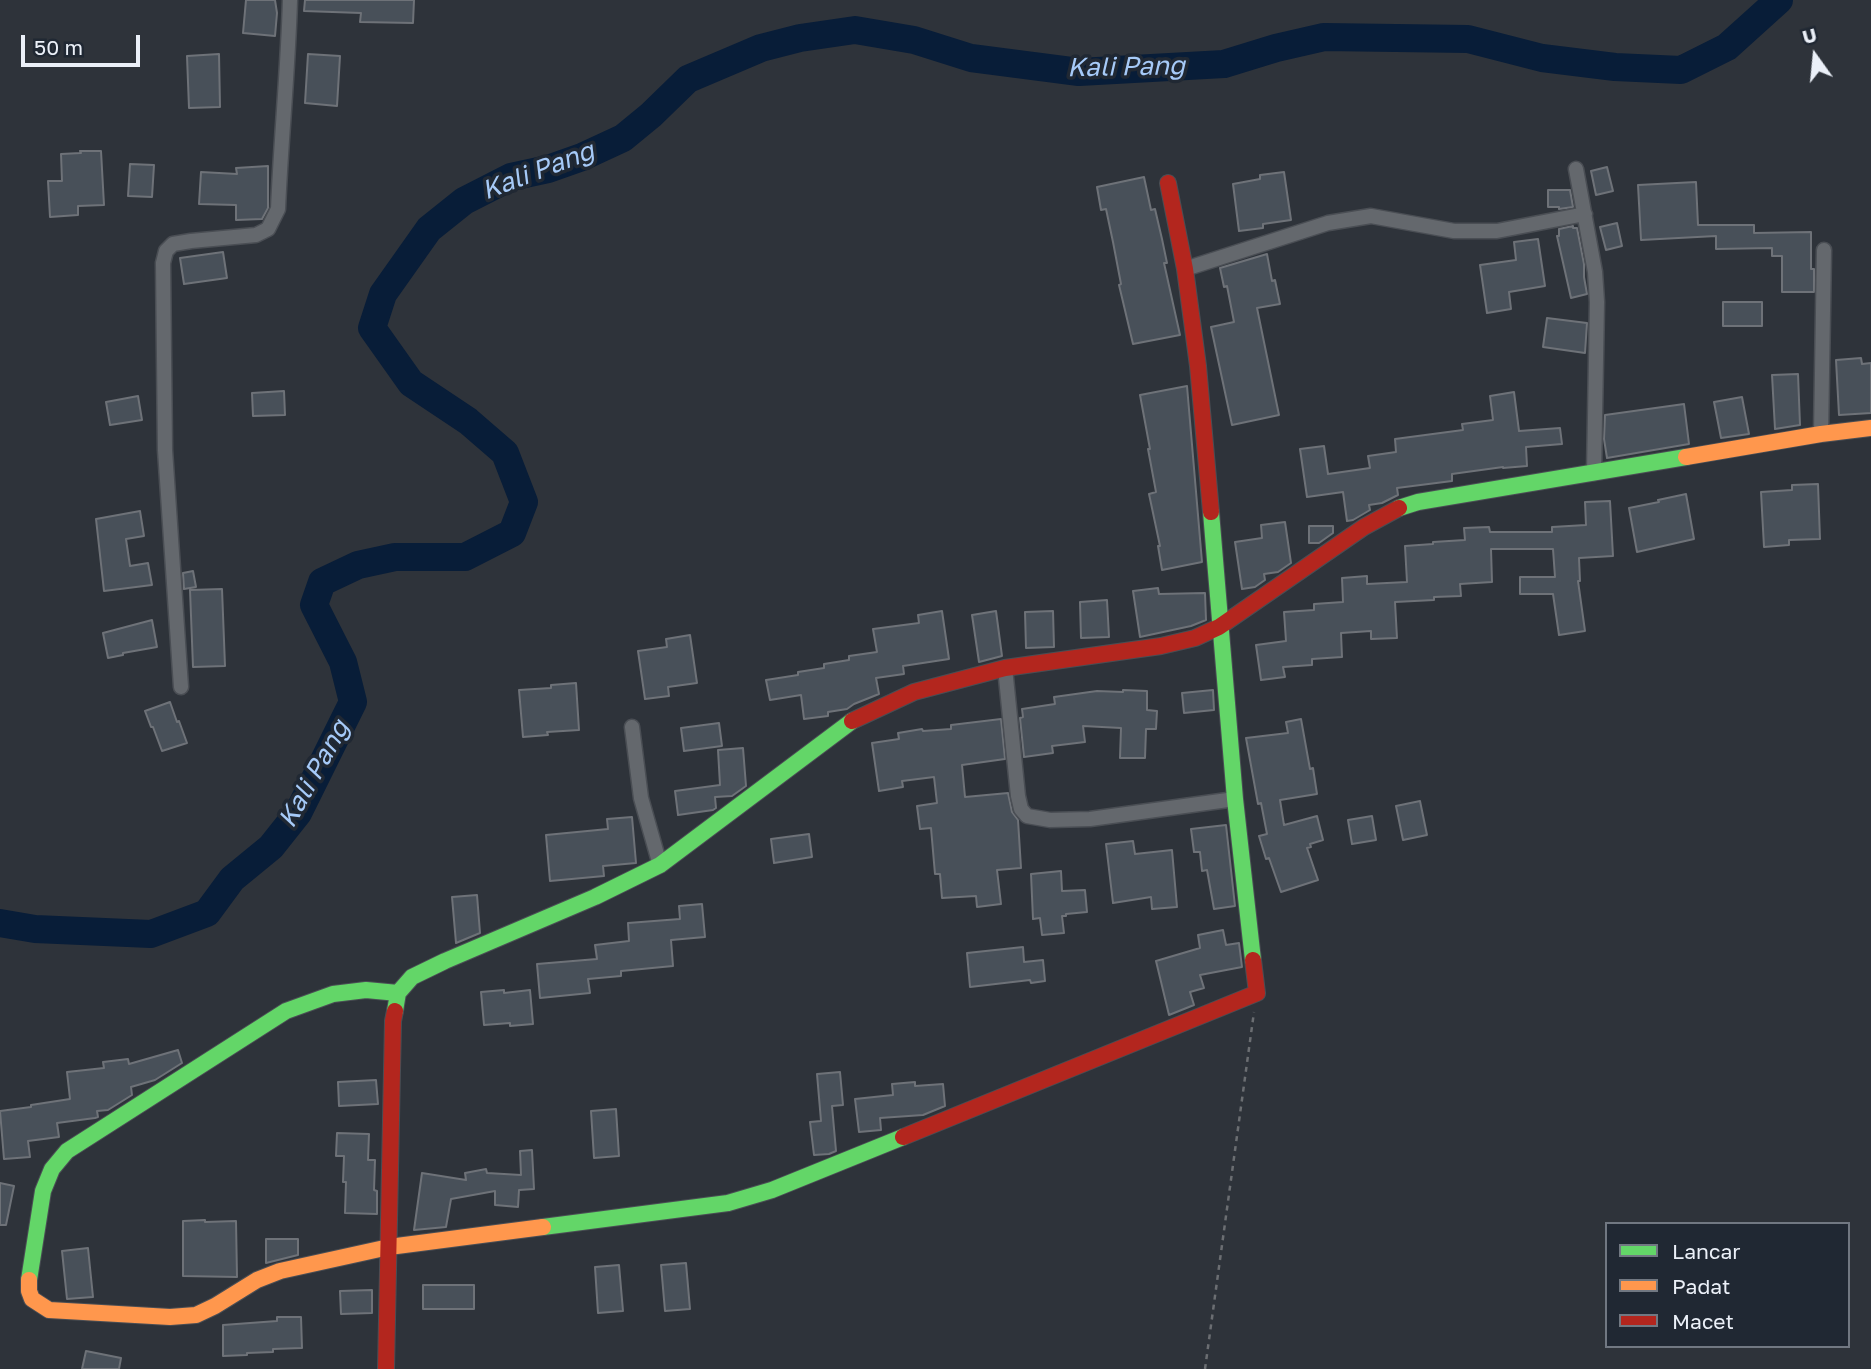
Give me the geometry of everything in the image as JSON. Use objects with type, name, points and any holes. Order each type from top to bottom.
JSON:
[{"type":"street","points":[[181,687],[164,450],[163,263],[166,251],[173,244],[256,235],[268,229],[275,218],[278,209],[287,80],[290,0]]},
{"type":"street","points":[[1576,169],[1595,272],[1597,302],[1594,474]]},
{"type":"street","points":[[398,993],[366,990],[333,993],[286,1011],[67,1151],[47,1178],[28,1286],[33,1302],[50,1310],[170,1317],[196,1315],[257,1280],[280,1271],[389,1247],[728,1203],[772,1190],[1257,993],[1235,799],[1198,366],[1185,269],[1168,183]]},
{"type":"street","points":[[1185,269],[1328,223],[1371,216],[1454,231],[1497,231],[1585,214]]},
{"type":"street","points":[[1821,434],[1824,250]]},
{"type":"street","points":[[386,1369],[393,1021],[398,993],[412,977],[595,897],[660,865],[856,718],[914,692],[1004,668],[1161,646],[1195,638],[1219,627],[1364,527],[1398,508],[1418,502],[1821,434],[1871,428]]},
{"type":"street","points":[[1004,668],[1018,796],[1021,810],[1027,816],[1050,820],[1090,819],[1235,799]]},
{"type":"street","points":[[632,727],[641,798],[660,865]]},
{"type":"path","points":[[1205,1369],[1257,993]]},
{"type":"building","points":[[246,0],[275,0],[275,36],[243,33]]},
{"type":"building","points":[[305,0],[414,0],[413,23],[360,22],[361,13],[304,11]]},
{"type":"building","points":[[219,54],[220,107],[189,108],[187,56]]},
{"type":"building","points":[[308,54],[340,56],[337,106],[305,103]]},
{"type":"building","points":[[80,151],[101,151],[104,205],[78,206],[78,215],[50,217],[48,181],[62,181],[61,154],[81,153]]},
{"type":"building","points":[[130,164],[154,165],[152,197],[128,196]]},
{"type":"building","points":[[268,166],[268,208],[262,219],[236,220],[236,205],[199,204],[201,172],[237,174],[236,168]]},
{"type":"building","points":[[1607,167],[1613,191],[1596,195],[1591,171]]},
{"type":"building","points":[[1284,172],[1291,220],[1239,231],[1233,184],[1260,179],[1260,175]]},
{"type":"building","points":[[1144,177],[1151,210],[1155,209],[1162,239],[1167,263],[1164,263],[1180,335],[1133,344],[1119,285],[1121,284],[1106,209],[1101,210],[1097,187]]},
{"type":"building","points":[[1696,182],[1698,225],[1754,225],[1754,233],[1811,232],[1814,292],[1782,292],[1782,256],[1772,256],[1772,248],[1716,249],[1716,236],[1641,240],[1638,185]]},
{"type":"building","points":[[1548,190],[1570,190],[1573,207],[1548,207]]},
{"type":"building","points":[[1617,223],[1622,246],[1606,250],[1600,227]]},
{"type":"building","points":[[1573,226],[1577,228],[1587,294],[1571,298],[1557,236],[1559,229]]},
{"type":"building","points":[[1538,239],[1545,286],[1509,292],[1511,309],[1487,313],[1480,265],[1516,260],[1514,242]]},
{"type":"building","points":[[223,252],[227,278],[184,284],[180,258]]},
{"type":"building","points":[[1267,254],[1280,304],[1257,308],[1279,415],[1232,425],[1211,327],[1234,322],[1227,286],[1224,287],[1220,268]]},
{"type":"building","points":[[1723,302],[1762,302],[1762,326],[1723,326]]},
{"type":"building","points":[[1547,318],[1587,323],[1585,353],[1543,347]]},
{"type":"building","points":[[1861,358],[1862,364],[1871,363],[1871,413],[1839,415],[1836,360]]},
{"type":"building","points":[[1798,374],[1800,425],[1775,429],[1772,375]]},
{"type":"building","points":[[1187,386],[1202,562],[1162,570],[1149,494],[1156,492],[1140,395]]},
{"type":"building","points":[[284,391],[285,415],[253,416],[252,393]]},
{"type":"building","points":[[1514,392],[1519,431],[1560,428],[1562,444],[1526,447],[1527,466],[1452,474],[1452,481],[1397,488],[1398,495],[1382,503],[1369,505],[1370,510],[1347,521],[1343,492],[1307,497],[1300,449],[1324,446],[1328,474],[1370,468],[1368,456],[1396,452],[1395,439],[1463,430],[1462,424],[1493,420],[1490,396]]},
{"type":"building","points":[[138,396],[142,420],[110,425],[106,402]]},
{"type":"building","points":[[1742,397],[1749,434],[1721,438],[1714,402]]},
{"type":"building","points":[[1684,404],[1689,444],[1607,458],[1604,439],[1605,415]]},
{"type":"building","points":[[1818,484],[1820,539],[1789,540],[1789,545],[1764,547],[1761,492],[1792,490],[1792,485]]},
{"type":"building","points":[[1686,494],[1694,539],[1637,552],[1629,508]]},
{"type":"building","points":[[1610,501],[1613,556],[1579,558],[1578,581],[1585,631],[1559,635],[1553,594],[1520,594],[1520,577],[1555,577],[1553,549],[1491,549],[1492,582],[1460,584],[1461,596],[1395,602],[1397,638],[1371,639],[1371,631],[1341,633],[1342,657],[1312,659],[1312,665],[1283,667],[1285,677],[1261,680],[1256,645],[1286,641],[1284,612],[1314,610],[1314,604],[1343,602],[1342,578],[1367,576],[1367,584],[1407,582],[1405,546],[1465,540],[1464,528],[1489,527],[1490,532],[1552,532],[1552,527],[1586,525],[1585,502]]},
{"type":"building","points":[[140,511],[144,536],[126,539],[130,566],[148,563],[152,585],[104,591],[96,519]]},
{"type":"building","points":[[1285,522],[1291,563],[1278,572],[1264,574],[1265,580],[1255,587],[1242,589],[1235,542],[1262,538],[1261,525]]},
{"type":"building","points":[[1309,526],[1333,526],[1333,533],[1319,543],[1309,543]]},
{"type":"building","points":[[193,571],[196,587],[184,589],[183,573]]},
{"type":"building","points":[[1158,588],[1159,594],[1205,593],[1206,620],[1140,637],[1133,591]]},
{"type":"building","points":[[222,589],[225,666],[193,667],[190,590]]},
{"type":"building","points":[[1107,600],[1109,637],[1081,638],[1080,602]]},
{"type":"building","points":[[942,611],[949,659],[903,666],[904,674],[876,678],[879,694],[847,709],[828,712],[828,716],[804,719],[801,695],[770,700],[766,680],[798,675],[798,672],[824,668],[824,664],[849,660],[849,656],[877,652],[873,629],[919,623],[918,615]]},
{"type":"building","points":[[996,611],[1002,656],[979,662],[972,615]]},
{"type":"building","points":[[1053,611],[1054,647],[1026,648],[1025,612]]},
{"type":"building","points":[[152,620],[157,647],[108,658],[103,633]]},
{"type":"building","points":[[690,635],[697,683],[668,687],[669,696],[645,699],[638,651],[667,647],[666,639]]},
{"type":"building","points":[[576,683],[579,730],[523,737],[519,690]]},
{"type":"building","points":[[1123,690],[1147,691],[1147,710],[1157,711],[1156,729],[1146,729],[1145,758],[1120,758],[1121,728],[1083,726],[1085,742],[1052,746],[1053,753],[1024,757],[1020,718],[1023,717],[1022,709],[1055,704],[1054,697]]},
{"type":"building","points":[[1213,690],[1214,710],[1184,713],[1182,693]]},
{"type":"building","points":[[170,702],[187,743],[162,751],[145,711]]},
{"type":"building","points":[[1001,719],[1005,759],[962,765],[965,797],[1008,793],[1012,812],[1018,820],[1021,868],[997,870],[1001,904],[977,907],[976,896],[942,898],[940,874],[935,874],[931,828],[920,829],[917,806],[937,803],[934,777],[902,781],[903,787],[879,791],[872,743],[899,739],[898,733],[922,729],[951,729],[951,725]]},
{"type":"building","points":[[1301,719],[1317,794],[1280,800],[1284,825],[1317,816],[1323,840],[1310,844],[1311,847],[1307,848],[1318,880],[1281,892],[1259,836],[1267,834],[1261,803],[1258,804],[1246,738],[1288,733],[1286,722]]},
{"type":"building","points":[[719,723],[722,746],[684,751],[681,728]]},
{"type":"building","points":[[743,748],[746,786],[732,796],[715,797],[716,808],[713,810],[678,815],[675,791],[720,785],[718,750]]},
{"type":"building","points":[[1420,801],[1427,835],[1403,840],[1396,806]]},
{"type":"building","points":[[1372,816],[1376,840],[1352,844],[1348,820]]},
{"type":"building","points":[[632,817],[636,863],[603,866],[604,876],[550,881],[546,835],[608,829],[607,819]]},
{"type":"building","points":[[1226,825],[1235,906],[1214,909],[1207,870],[1202,871],[1200,852],[1194,852],[1191,829]]},
{"type":"building","points":[[809,834],[812,857],[774,863],[771,839]]},
{"type":"building","points":[[1133,841],[1135,854],[1172,850],[1177,907],[1152,909],[1151,897],[1113,903],[1106,844]]},
{"type":"building","points":[[1061,871],[1062,891],[1085,890],[1087,912],[1062,916],[1064,933],[1042,935],[1040,918],[1033,919],[1031,874]]},
{"type":"building","points":[[477,895],[480,933],[456,943],[452,897]]},
{"type":"building","points":[[702,904],[705,937],[671,940],[673,966],[621,971],[621,976],[588,979],[590,993],[540,998],[537,964],[597,959],[595,945],[629,941],[628,923],[680,919],[679,906]]},
{"type":"building","points":[[1223,930],[1226,945],[1239,943],[1242,967],[1200,975],[1204,988],[1190,992],[1194,1005],[1169,1015],[1156,961],[1200,948],[1198,935]]},
{"type":"building","points":[[1023,947],[1024,962],[1043,960],[1045,981],[1031,983],[1030,980],[970,987],[967,953]]},
{"type":"building","points":[[504,990],[504,993],[530,990],[533,1024],[484,1025],[481,992]]},
{"type":"building","points":[[178,1050],[182,1063],[155,1080],[131,1087],[132,1095],[108,1110],[97,1111],[98,1117],[57,1123],[59,1137],[28,1141],[30,1157],[4,1159],[0,1111],[70,1099],[67,1072],[104,1068],[103,1062],[128,1059],[129,1064]]},
{"type":"building","points":[[840,1072],[843,1105],[832,1106],[836,1151],[814,1155],[810,1122],[821,1121],[817,1074]]},
{"type":"building","points":[[376,1080],[378,1104],[339,1106],[338,1082]]},
{"type":"building","points":[[915,1082],[915,1086],[943,1084],[945,1106],[923,1115],[880,1118],[881,1130],[859,1132],[855,1099],[893,1095],[892,1084]]},
{"type":"building","points":[[616,1109],[619,1156],[594,1158],[591,1111]]},
{"type":"building","points":[[337,1133],[369,1134],[368,1160],[375,1160],[374,1190],[377,1191],[377,1214],[345,1213],[344,1156],[336,1156]]},
{"type":"building","points":[[532,1150],[534,1189],[519,1190],[518,1207],[495,1205],[495,1191],[451,1199],[446,1227],[414,1230],[422,1173],[466,1180],[465,1173],[486,1169],[487,1173],[521,1175],[520,1151]]},
{"type":"building","points":[[0,1183],[14,1186],[6,1225],[0,1225]]},
{"type":"building","points":[[183,1221],[236,1221],[237,1277],[183,1276]]},
{"type":"building","points":[[266,1239],[298,1239],[298,1255],[266,1263]]},
{"type":"building","points":[[88,1248],[93,1297],[67,1299],[62,1251]]},
{"type":"building","points":[[686,1263],[690,1309],[665,1311],[661,1265]]},
{"type":"building","points":[[619,1265],[623,1311],[598,1313],[595,1267]]},
{"type":"building","points":[[423,1285],[474,1285],[474,1309],[423,1309]]},
{"type":"building","points":[[372,1290],[372,1313],[341,1314],[340,1291]]},
{"type":"building","points":[[277,1317],[301,1317],[302,1348],[223,1356],[223,1325],[277,1321]]},
{"type":"building","points":[[86,1351],[121,1358],[119,1369],[82,1369]]},
{"type":"waterway","name":"Kali Pang","points":[[0,923],[35,929],[151,934],[207,913],[232,879],[271,847],[298,813],[353,702],[343,662],[314,605],[322,582],[358,565],[395,557],[465,557],[512,533],[524,502],[505,453],[468,421],[411,383],[372,328],[383,294],[429,229],[464,201],[511,177],[548,169],[623,138],[688,79],[761,48],[800,38],[855,30],[914,40],[971,58],[1079,72],[1224,64],[1324,37],[1468,39],[1542,58],[1615,67],[1681,70],[1727,47],[1779,0]]},
{"type":"traffic: fast","points":[[1399,508],[1418,502],[1686,457]]},
{"type":"traffic: fast","points":[[1211,512],[1235,799],[1253,960]]},
{"type":"traffic: fast","points":[[395,1011],[398,993],[412,977],[595,897],[660,865],[852,721]]},
{"type":"traffic: fast","points":[[29,1280],[43,1191],[52,1169],[67,1151],[286,1011],[333,994],[366,990],[398,993]]},
{"type":"traffic: fast","points":[[543,1227],[728,1203],[772,1190],[903,1137]]},
{"type":"traffic: slow","points":[[1686,457],[1871,428]]},
{"type":"traffic: slow","points":[[29,1280],[32,1299],[49,1310],[170,1317],[196,1315],[257,1280],[280,1271],[389,1247],[543,1227]]},
{"type":"traffic: jam","points":[[1168,183],[1185,269],[1198,366],[1211,512]]},
{"type":"traffic: jam","points":[[852,721],[914,692],[1005,668],[1161,646],[1195,638],[1219,627],[1364,527],[1399,508]]},
{"type":"traffic: jam","points":[[903,1137],[1257,993],[1253,960]]},
{"type":"traffic: jam","points":[[386,1369],[395,1011]]}]
